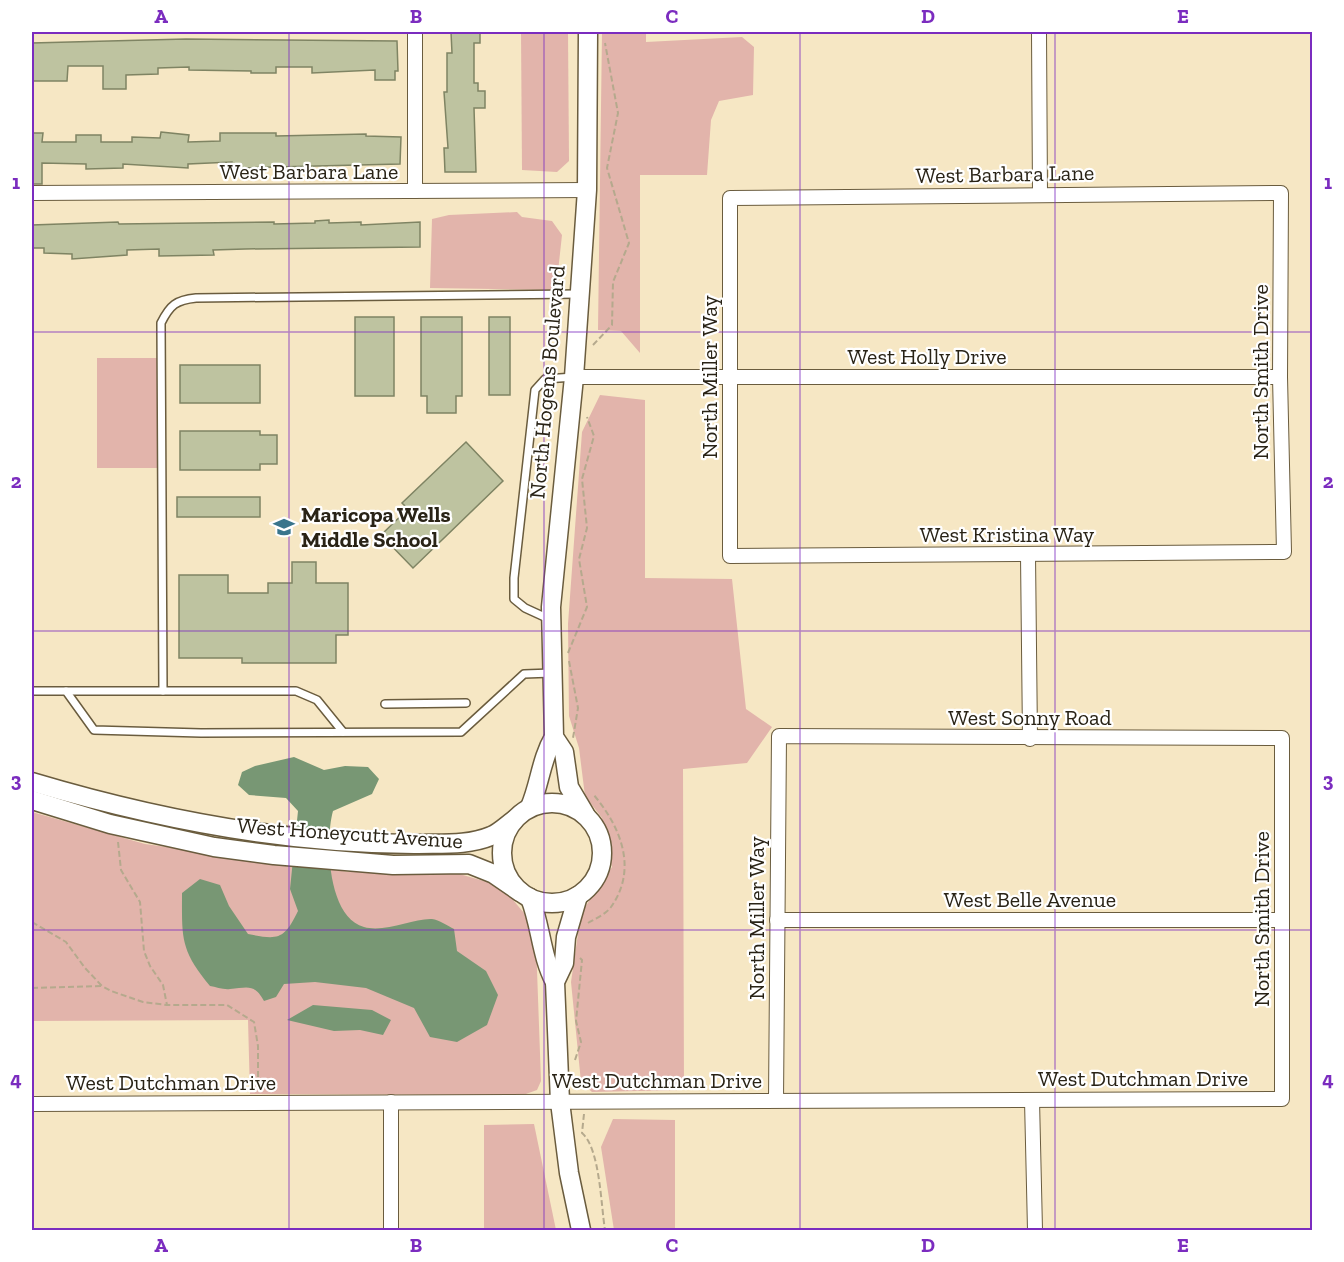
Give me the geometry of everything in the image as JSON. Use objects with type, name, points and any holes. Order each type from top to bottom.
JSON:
[{"type":"street","points":[[415,32],[415,191]]},
{"type":"street","name":"North Hogens Boulevard","points":[[585,814],[569,787],[564,753],[554,737],[551,620],[574,377],[587,190],[588,32]]},
{"type":"street","points":[[1039,32],[1040,195]]},
{"type":"street","name":"West Barbara Lane","points":[[32,193],[587,190]]},
{"type":"street","name":"West Barbara Lane","points":[[730,198],[1281,193]]},
{"type":"street","name":"North Smith Drive","points":[[1281,193],[1280,377],[1284,552]]},
{"type":"street","name":"North Miller Way","points":[[730,198],[730,556]]},
{"type":"street","name":"West Holly Drive","points":[[574,377],[1280,377]]},
{"type":"street","name":"West Kristina Way","points":[[730,556],[1284,552]]},
{"type":"street","points":[[1028,555],[1030,739]]},
{"type":"street","name":"North Miller Way","points":[[776,1101],[779,736]]},
{"type":"street","name":"West Sonny Road","points":[[779,736],[1030,739],[1282,738]]},
{"type":"street","name":"North Hogens Boulevard","points":[[530,807],[538,789],[545,752],[554,737]]},
{"type":"street","name":"North Smith Drive","points":[[1282,738],[1282,1099]]},
{"type":"street","name":"West Honeycutt Avenue","points":[[32,782],[114,807],[277,836],[344,842],[466,843],[492,836],[514,820]]},
{"type":"street","points":[[544,803],[559,803],[585,814],[595,826],[601,841],[603,857],[599,872],[590,886],[578,896],[563,902],[546,903],[525,895],[509,880],[502,857],[506,834],[514,820],[530,807],[544,803]]},
{"type":"street","name":"West Honeycutt Avenue","points":[[33,805],[214,847],[274,855],[393,865],[469,864],[494,874],[525,895]]},
{"type":"street","points":[[525,895],[541,934],[545,964],[555,982],[560,1102],[569,1173],[581,1230]]},
{"type":"street","points":[[555,982],[564,963],[565,949],[578,896]]},
{"type":"street","name":"West Belle Avenue","points":[[777,920],[1282,920]]},
{"type":"street","name":"West Dutchman Drive","points":[[32,1104],[1282,1099]]},
{"type":"street","points":[[1032,1100],[1035,1230]]},
{"type":"street","points":[[392,1102],[392,1230]]},
{"type":"lane","points":[[163,691],[161,323],[168,308],[179,299],[196,298],[580,294]]},
{"type":"lane","points":[[551,620],[525,608],[514,599],[514,578],[535,390],[545,379],[574,377]]},
{"type":"lane","points":[[66,691],[94,730],[461,732],[524,674],[552,673]]},
{"type":"lane","points":[[32,691],[296,691],[317,700],[343,732]]},
{"type":"lane","points":[[385,704],[466,703]]},
{"type":"path","points":[[591,347],[612,325],[613,282],[628,243],[607,168],[618,113],[605,43]]},
{"type":"path","points":[[573,739],[579,708],[568,654],[587,607],[579,559],[587,528],[582,479],[594,436],[587,416]]},
{"type":"path","points":[[583,926],[610,909],[626,876],[620,834],[610,815],[593,794]]},
{"type":"path","points":[[122,826],[117,846],[121,870],[140,902],[144,951],[150,966],[163,985],[167,1005]]},
{"type":"path","points":[[32,922],[66,942],[102,986]]},
{"type":"path","points":[[565,949],[582,960],[576,1021],[581,1042],[573,1066]]},
{"type":"path","points":[[32,988],[102,986],[132,999],[167,1005],[227,1005],[254,1022],[259,1103]]},
{"type":"path","points":[[585,1102],[582,1132],[589,1138],[594,1154],[605,1230]]},
{"type":"shaded area","points":[[521,32],[568,32],[569,161],[557,172],[522,170]]},
{"type":"shaded area","points":[[602,32],[646,32],[646,42],[742,37],[754,47],[753,95],[719,101],[711,120],[707,175],[640,175],[640,353],[621,331],[598,330]]},
{"type":"shaded area","points":[[517,212],[522,217],[552,221],[562,235],[556,290],[430,288],[432,219],[449,215]]},
{"type":"shaded area","points":[[97,358],[157,358],[158,468],[97,468]]},
{"type":"shaded area","points":[[600,395],[645,400],[645,578],[732,579],[746,709],[772,727],[747,763],[683,769],[684,1090],[592,1092],[581,1082],[571,982],[581,913],[612,867],[602,818],[585,796],[579,748],[569,716],[568,624],[582,432]]},
{"type":"shaded area","points":[[294,757],[324,770],[345,766],[368,767],[379,779],[372,794],[333,811],[329,840],[330,857],[332,876],[342,909],[352,920],[364,927],[390,927],[432,919],[454,929],[457,951],[486,971],[498,995],[487,1025],[457,1042],[430,1037],[414,1008],[366,988],[315,982],[284,984],[276,997],[264,1001],[257,991],[250,988],[225,989],[210,986],[200,974],[185,943],[182,893],[200,879],[220,885],[229,906],[248,934],[266,937],[279,936],[288,928],[298,911],[290,889],[298,811],[286,798],[249,795],[238,785],[242,772],[255,766]]},
{"type":"shaded area","points":[[32,812],[145,844],[349,872],[456,873],[494,884],[508,894],[524,913],[536,942],[541,1081],[537,1090],[523,1095],[250,1094],[248,1020],[32,1021]]},
{"type":"shaded area","points":[[313,1005],[372,1010],[391,1020],[383,1035],[360,1030],[334,1031],[287,1020]]},
{"type":"shaded area","points":[[613,1119],[675,1120],[675,1230],[614,1230],[601,1147]]},
{"type":"shaded area","points":[[534,1124],[556,1230],[484,1230],[484,1125]]},
{"type":"building","points":[[451,32],[480,32],[480,43],[474,43],[474,83],[478,83],[478,91],[485,91],[485,108],[474,108],[476,172],[445,172],[444,148],[448,148],[444,92],[447,92],[447,53],[452,53]]},
{"type":"building","points":[[186,39],[397,41],[398,71],[395,71],[395,80],[375,80],[375,70],[312,73],[312,67],[276,67],[276,73],[251,73],[251,71],[189,70],[189,67],[158,68],[158,74],[126,75],[126,89],[103,89],[103,66],[68,66],[67,81],[32,81],[32,43]]},
{"type":"building","points":[[161,132],[189,135],[188,142],[220,141],[220,133],[276,133],[276,136],[366,134],[366,136],[401,137],[400,164],[232,168],[232,162],[188,164],[188,168],[123,164],[123,168],[86,169],[86,164],[42,163],[42,184],[32,184],[32,133],[43,133],[42,142],[76,142],[76,135],[101,135],[101,142],[132,142],[132,137],[160,138]]},
{"type":"building","points":[[329,220],[329,223],[361,222],[361,225],[420,222],[420,247],[213,250],[214,255],[159,256],[159,249],[127,250],[127,255],[72,259],[72,254],[44,253],[44,248],[32,248],[32,225],[118,222],[119,224],[274,222],[274,224],[315,223],[315,221]]},
{"type":"building","points":[[355,317],[394,317],[394,396],[355,396]]},
{"type":"building","points":[[421,317],[462,317],[462,396],[456,396],[456,413],[427,413],[427,396],[421,396]]},
{"type":"building","points":[[489,317],[510,317],[510,395],[489,395]]},
{"type":"building","points":[[180,365],[260,365],[260,403],[180,403]]},
{"type":"building","points":[[180,431],[260,431],[260,435],[277,435],[277,464],[260,464],[260,470],[180,470]]},
{"type":"building","points":[[466,442],[503,481],[413,568],[381,535],[408,509],[402,503]]},
{"type":"building","points":[[177,497],[260,497],[260,517],[177,517]]},
{"type":"building","points":[[292,562],[316,562],[316,583],[348,583],[348,635],[336,635],[336,663],[242,663],[242,658],[179,658],[179,575],[228,575],[228,593],[268,593],[268,583],[292,583]]},
{"type":"place","name":"Maricopa Wells Middle School","points":[[284,527]]}]
